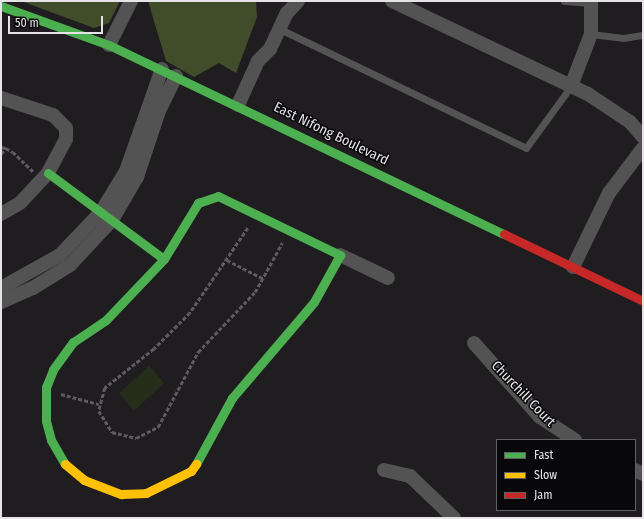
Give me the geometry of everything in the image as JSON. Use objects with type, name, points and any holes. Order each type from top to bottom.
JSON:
[{"type":"street","points":[[109,45],[130,1]]},
{"type":"street","points":[[238,105],[258,61],[282,30],[287,13],[298,1]]},
{"type":"street","points":[[392,1],[610,106],[643,136]]},
{"type":"street","points":[[571,86],[591,34],[592,2]]},
{"type":"street","name":"East Nifong Boulevard","points":[[1,6],[109,45],[162,69],[643,301]]},
{"type":"street","points":[[1,302],[33,288],[70,265],[137,177],[143,140],[162,69]]},
{"type":"street","points":[[143,140],[176,76]]},
{"type":"street","points":[[1,98],[53,115],[66,128],[66,139],[45,177],[20,203],[1,214]]},
{"type":"street","points":[[573,267],[610,193],[643,148]]},
{"type":"street","points":[[45,177],[106,216],[164,259]]},
{"type":"street","points":[[340,255],[314,302],[232,398],[206,452],[191,471],[171,483],[146,493],[121,494],[84,480],[64,463],[51,440],[46,421],[46,392],[53,370],[73,342],[106,320],[164,259],[194,209],[207,197],[218,196],[388,278]]},
{"type":"street","points":[[1,288],[60,255],[106,216]]},
{"type":"street","name":"Churchill Court","points":[[474,343],[540,417],[573,439]]},
{"type":"street","points":[[384,470],[410,476],[454,518]]},
{"type":"lane","points":[[564,1],[592,2]]},
{"type":"lane","points":[[282,30],[526,148],[571,86]]},
{"type":"lane","points":[[591,34],[623,38],[643,35]]},
{"type":"path","points":[[1,147],[6,148],[45,177]]},
{"type":"path","points":[[1,154],[6,148]]},
{"type":"path","points":[[255,214],[227,260],[190,312],[154,349],[110,382],[99,404],[105,426],[118,436],[136,438],[152,432],[198,352],[264,279],[289,230]]},
{"type":"path","points":[[227,260],[264,279]]},
{"type":"path","points":[[46,392],[99,404]]},
{"type":"green space","points":[[21,1],[120,1],[109,23],[94,28]]},
{"type":"green space","points":[[148,1],[256,1],[257,17],[236,73],[219,63],[194,77],[166,61]]},
{"type":"green space","points":[[149,366],[164,383],[134,411],[119,393]]},
{"type":"traffic: fast","points":[[1,6],[109,45],[504,234]]},
{"type":"traffic: fast","points":[[48,173],[164,259],[106,320],[73,342],[53,370],[46,387],[46,421],[51,440],[65,464]]},
{"type":"traffic: fast","points":[[164,259],[198,203],[218,196],[340,255],[314,302],[232,398],[196,464]]},
{"type":"traffic: slow","points":[[65,464],[84,480],[121,494],[146,493],[191,471],[196,464]]},
{"type":"traffic: jam","points":[[504,234],[643,301]]}]
